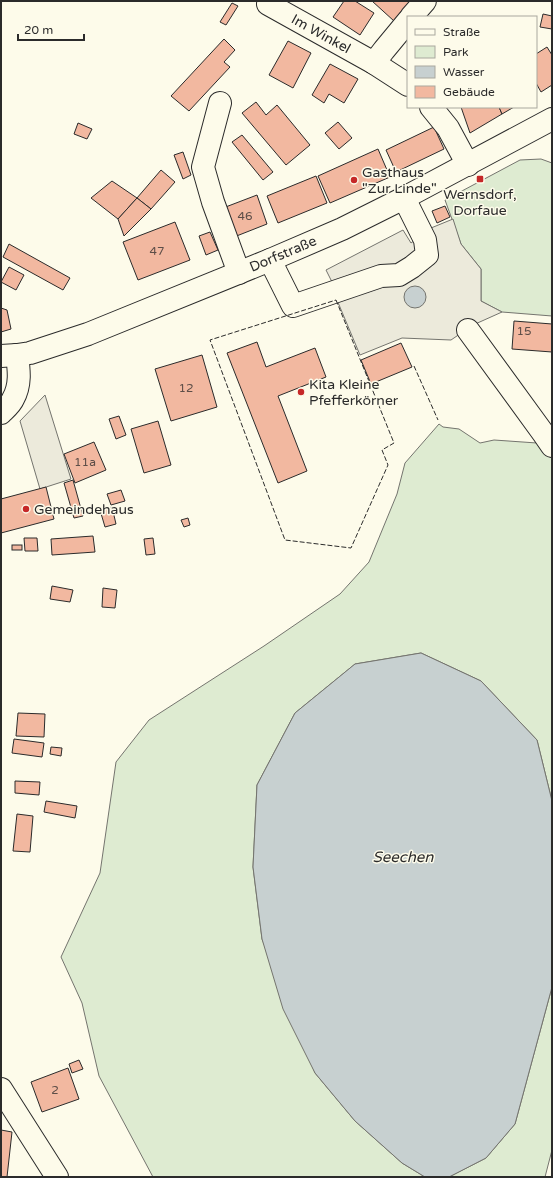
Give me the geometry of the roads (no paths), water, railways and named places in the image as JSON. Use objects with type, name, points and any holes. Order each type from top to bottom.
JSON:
[{"type":"street","points":[[412,16],[425,1]]},
{"type":"street","name":"Im Winkel","points":[[268,4],[407,84]]},
{"type":"street","points":[[374,64],[407,22]]},
{"type":"street","points":[[220,103],[203,167],[213,202],[239,273]]},
{"type":"street","points":[[432,108],[448,128],[468,165]]},
{"type":"street","name":"Dorfstraße","points":[[9,355],[30,354],[88,334],[239,273],[342,229],[409,206],[468,165],[552,119]]},
{"type":"street","points":[[270,260],[293,306],[381,276],[399,275],[427,256],[425,240],[409,206]]},
{"type":"street","points":[[468,330],[552,446]]},
{"type":"street","points":[[1,414],[13,399],[18,385],[19,375],[9,355]]},
{"type":"street","points":[[1,1089],[57,1177]]},
{"type":"water","points":[[415,286],[423,289],[426,297],[423,305],[415,308],[407,305],[404,297],[407,289]]},
{"type":"water","name":"Seechen","points":[[421,653],[481,681],[537,740],[552,801],[552,987],[515,1124],[486,1158],[449,1177],[425,1177],[402,1163],[355,1121],[315,1073],[283,1009],[262,939],[253,867],[257,785],[295,713],[355,664]]},
{"type":"place","name":"Wernsdorf, Dorfaue","points":[[480,179]]},
{"type":"place","name":"Gasthaus \"Zur Linde\"","points":[[354,180]]},
{"type":"place","name":"Kita Kleine Pfefferkörner","points":[[301,392]]},
{"type":"place","name":"Gemeindehaus","points":[[26,509]]}]
